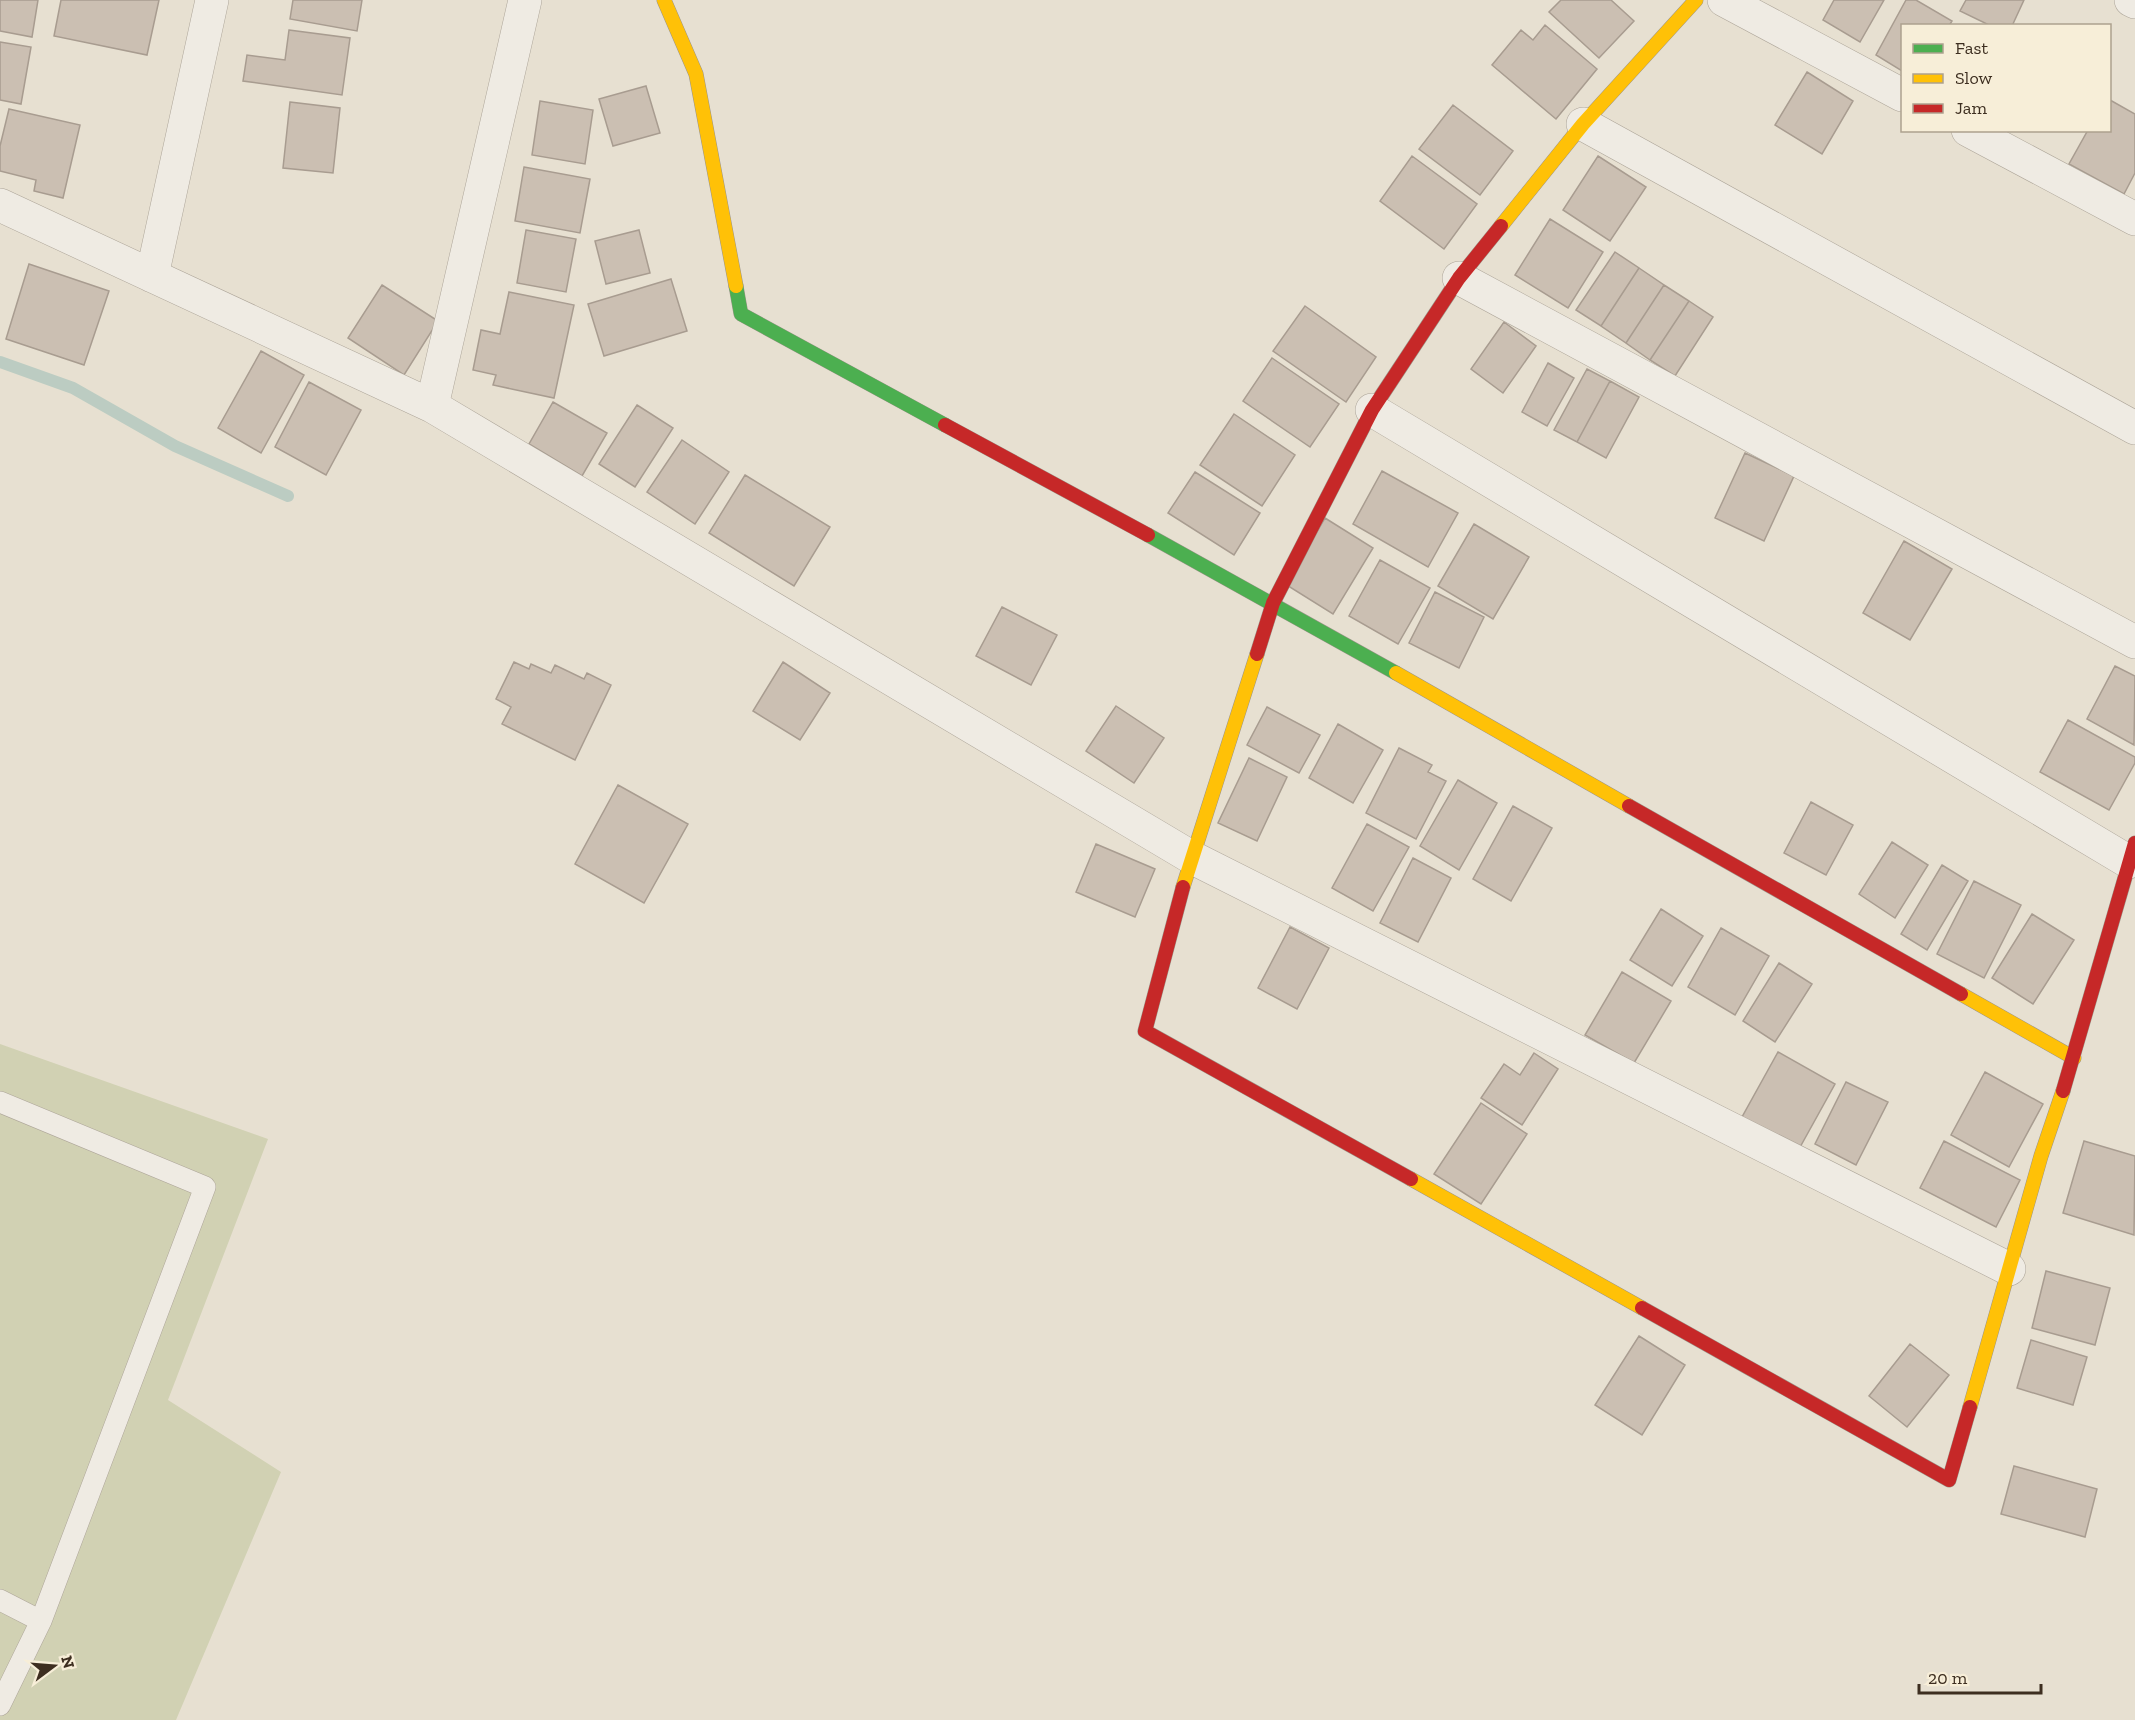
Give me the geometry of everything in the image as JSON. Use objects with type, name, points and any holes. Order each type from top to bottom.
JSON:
[{"type":"street","points":[[152,276],[212,0]]},
{"type":"street","points":[[432,406],[525,0]]},
{"type":"street","points":[[664,0],[696,74],[741,314],[1273,603],[2074,1058]]},
{"type":"street","points":[[1372,410],[2132,852],[2074,1058],[2041,1156],[1949,1480],[1145,1031],[1191,857],[1273,603],[1372,410],[1459,278],[1583,124],[1696,0]]},
{"type":"street","points":[[1724,0],[1901,94]]},
{"type":"street","points":[[2131,0],[2135,2]]},
{"type":"street","points":[[1583,124],[2135,428]]},
{"type":"street","points":[[1972,132],[2135,219]]},
{"type":"street","points":[[0,205],[432,406],[1191,857],[2009,1269]]},
{"type":"street","points":[[1459,278],[2135,642]]},
{"type":"lane","points":[[0,1102],[205,1187],[42,1621],[0,1705]]},
{"type":"lane","points":[[0,1600],[42,1621]]},
{"type":"green space","points":[[0,1044],[268,1139],[168,1400],[281,1472],[176,1720],[0,1720]]},
{"type":"building","points":[[0,0],[38,0],[32,37],[0,31]]},
{"type":"building","points":[[61,0],[159,0],[147,55],[54,36]]},
{"type":"building","points":[[293,0],[362,0],[357,31],[290,19]]},
{"type":"building","points":[[1561,0],[1611,0],[1634,21],[1599,58],[1549,12]]},
{"type":"building","points":[[1834,0],[1884,0],[1860,42],[1823,20]]},
{"type":"building","points":[[1906,0],[1916,0],[1952,21],[1950,24],[1901,24],[1901,70],[1876,55]]},
{"type":"building","points":[[1966,0],[2024,0],[2013,24],[1987,24],[1960,11]]},
{"type":"building","points":[[1545,25],[1597,69],[1556,119],[1492,65],[1521,30],[1533,40]]},
{"type":"building","points":[[289,30],[350,38],[342,95],[243,81],[247,55],[285,60]]},
{"type":"building","points":[[0,42],[31,47],[21,104],[0,100]]},
{"type":"building","points":[[1807,72],[1853,101],[1822,154],[1775,125]]},
{"type":"building","points":[[646,86],[660,133],[613,146],[599,99]]},
{"type":"building","points":[[540,101],[593,110],[585,164],[532,155]]},
{"type":"building","points":[[2111,101],[2135,114],[2135,173],[2124,194],[2069,164],[2087,132],[2111,132]]},
{"type":"building","points":[[290,102],[340,108],[333,173],[283,168]]},
{"type":"building","points":[[1453,105],[1513,151],[1480,195],[1419,149]]},
{"type":"building","points":[[9,109],[80,125],[63,198],[34,191],[36,180],[0,171],[0,146]]},
{"type":"building","points":[[1412,156],[1477,204],[1444,249],[1380,201]]},
{"type":"building","points":[[1598,156],[1646,187],[1610,241],[1563,210]]},
{"type":"building","points":[[524,167],[590,179],[580,233],[515,221]]},
{"type":"building","points":[[1550,219],[1603,252],[1568,308],[1515,275]]},
{"type":"building","points":[[526,230],[576,239],[566,292],[517,283]]},
{"type":"building","points":[[639,230],[650,273],[606,284],[595,241]]},
{"type":"building","points":[[1615,252],[1639,268],[1601,326],[1576,310]]},
{"type":"building","points":[[29,264],[109,291],[84,365],[6,339]]},
{"type":"building","points":[[1639,268],[1664,285],[1626,343],[1601,326]]},
{"type":"building","points":[[671,279],[687,331],[604,356],[588,304]]},
{"type":"building","points":[[382,285],[438,321],[404,375],[348,338]]},
{"type":"building","points":[[1664,285],[1689,301],[1650,360],[1626,343]]},
{"type":"building","points":[[509,292],[574,305],[554,398],[493,385],[496,375],[473,370],[481,330],[500,334]]},
{"type":"building","points":[[1689,301],[1713,317],[1675,376],[1650,360]]},
{"type":"building","points":[[1305,306],[1376,357],[1346,402],[1273,351]]},
{"type":"building","points":[[1504,322],[1536,346],[1503,393],[1471,369]]},
{"type":"building","points":[[261,351],[304,375],[261,453],[218,428]]},
{"type":"building","points":[[1272,358],[1339,404],[1310,447],[1243,401]]},
{"type":"building","points":[[1548,363],[1574,378],[1547,426],[1522,412]]},
{"type":"building","points":[[1587,369],[1610,381],[1577,442],[1554,430]]},
{"type":"building","points":[[1610,381],[1639,397],[1606,458],[1577,442]]},
{"type":"building","points":[[309,382],[361,410],[326,475],[275,447]]},
{"type":"building","points":[[553,402],[607,433],[582,476],[529,444]]},
{"type":"building","points":[[637,405],[673,428],[635,487],[599,464]]},
{"type":"building","points":[[1234,414],[1295,455],[1262,506],[1200,465]]},
{"type":"building","points":[[682,440],[729,472],[695,524],[647,492]]},
{"type":"building","points":[[1745,453],[1794,476],[1764,541],[1715,518]]},
{"type":"building","points":[[1382,471],[1458,513],[1428,567],[1353,524]]},
{"type":"building","points":[[1195,472],[1260,513],[1234,555],[1168,513]]},
{"type":"building","points":[[745,475],[830,527],[794,586],[709,533]]},
{"type":"building","points":[[1325,518],[1373,548],[1333,614],[1285,584]]},
{"type":"building","points":[[1474,524],[1529,557],[1493,619],[1438,586]]},
{"type":"building","points":[[1904,541],[1952,569],[1910,640],[1863,613]]},
{"type":"building","points":[[1380,560],[1430,588],[1398,644],[1349,616]]},
{"type":"building","points":[[1435,592],[1484,617],[1459,668],[1409,643]]},
{"type":"building","points":[[1002,607],[1057,635],[1031,685],[976,656]]},
{"type":"building","points":[[514,662],[529,669],[531,664],[551,673],[555,665],[584,679],[587,673],[611,685],[575,760],[502,724],[511,707],[496,699]]},
{"type":"building","points":[[783,662],[830,693],[800,740],[753,711]]},
{"type":"building","points":[[2115,666],[2135,676],[2134,745],[2087,719]]},
{"type":"building","points":[[1116,706],[1164,738],[1134,783],[1086,751]]},
{"type":"building","points":[[1267,707],[1320,735],[1299,773],[1247,745]]},
{"type":"building","points":[[2068,720],[2135,757],[2135,763],[2109,810],[2040,772]]},
{"type":"building","points":[[1338,724],[1383,750],[1353,803],[1309,778]]},
{"type":"building","points":[[1399,748],[1432,765],[1428,772],[1446,781],[1416,839],[1366,813]]},
{"type":"building","points":[[1249,758],[1287,777],[1257,841],[1218,823]]},
{"type":"building","points":[[1458,780],[1497,803],[1459,870],[1420,846]]},
{"type":"building","points":[[618,785],[688,824],[644,903],[575,864]]},
{"type":"building","points":[[1811,802],[1853,825],[1826,875],[1784,853]]},
{"type":"building","points":[[1513,806],[1552,828],[1511,901],[1473,879]]},
{"type":"building","points":[[1367,824],[1409,847],[1373,911],[1332,888]]},
{"type":"building","points":[[1892,842],[1928,865],[1895,918],[1859,894]]},
{"type":"building","points":[[1096,844],[1155,869],[1135,917],[1076,892]]},
{"type":"building","points":[[1413,858],[1451,878],[1418,942],[1380,923]]},
{"type":"building","points":[[1942,865],[1968,881],[1927,950],[1901,934]]},
{"type":"building","points":[[1974,881],[2021,905],[1984,978],[1937,954]]},
{"type":"building","points":[[1661,909],[1703,936],[1672,986],[1630,960]]},
{"type":"building","points":[[2032,914],[2074,940],[2033,1004],[1992,978]]},
{"type":"building","points":[[1290,927],[1329,948],[1297,1009],[1258,988]]},
{"type":"building","points":[[1721,928],[1769,956],[1735,1015],[1688,987]]},
{"type":"building","points":[[1779,963],[1812,984],[1775,1042],[1743,1021]]},
{"type":"building","points":[[1622,972],[1671,1001],[1634,1063],[1585,1035]]},
{"type":"building","points":[[1778,1052],[1835,1084],[1799,1149],[1742,1117]]},
{"type":"building","points":[[1534,1053],[1558,1069],[1522,1125],[1481,1098],[1504,1064],[1520,1075]]},
{"type":"building","points":[[1985,1072],[2043,1104],[2009,1167],[1951,1135]]},
{"type":"building","points":[[1846,1082],[1888,1102],[1856,1165],[1815,1144]]},
{"type":"building","points":[[1481,1103],[1527,1134],[1481,1204],[1434,1174]]},
{"type":"building","points":[[1944,1141],[2020,1180],[1996,1227],[1920,1188]]},
{"type":"building","points":[[2084,1141],[2135,1156],[2134,1235],[2063,1213]]},
{"type":"building","points":[[2046,1271],[2110,1288],[2095,1345],[2032,1328]]},
{"type":"building","points":[[1639,1336],[1685,1365],[1642,1435],[1595,1405]]},
{"type":"building","points":[[2031,1340],[2087,1357],[2073,1405],[2017,1388]]},
{"type":"building","points":[[1910,1344],[1949,1375],[1907,1427],[1869,1396]]},
{"type":"building","points":[[2014,1466],[2097,1489],[2085,1537],[2001,1514]]},
{"type":"waterway","points":[[0,362],[73,388],[175,446],[288,496]]},
{"type":"traffic: fast","points":[[736,286],[741,314],[945,425]]},
{"type":"traffic: fast","points":[[1148,535],[1396,673]]},
{"type":"traffic: slow","points":[[664,0],[696,74],[736,286]]},
{"type":"traffic: slow","points":[[1501,226],[1583,124],[1696,0]]},
{"type":"traffic: slow","points":[[1183,887],[1257,654]]},
{"type":"traffic: slow","points":[[1396,673],[1629,806]]},
{"type":"traffic: slow","points":[[1961,994],[2074,1058]]},
{"type":"traffic: slow","points":[[1970,1407],[2041,1156],[2063,1091]]},
{"type":"traffic: slow","points":[[1411,1179],[1642,1308]]},
{"type":"traffic: jam","points":[[1257,654],[1273,603],[1372,410],[1459,278],[1501,226]]},
{"type":"traffic: jam","points":[[945,425],[1148,535]]},
{"type":"traffic: jam","points":[[1629,806],[1961,994]]},
{"type":"traffic: jam","points":[[2063,1091],[2135,843]]},
{"type":"traffic: jam","points":[[1183,887],[1145,1031],[1411,1179]]},
{"type":"traffic: jam","points":[[1642,1308],[1949,1480],[1970,1407]]}]
